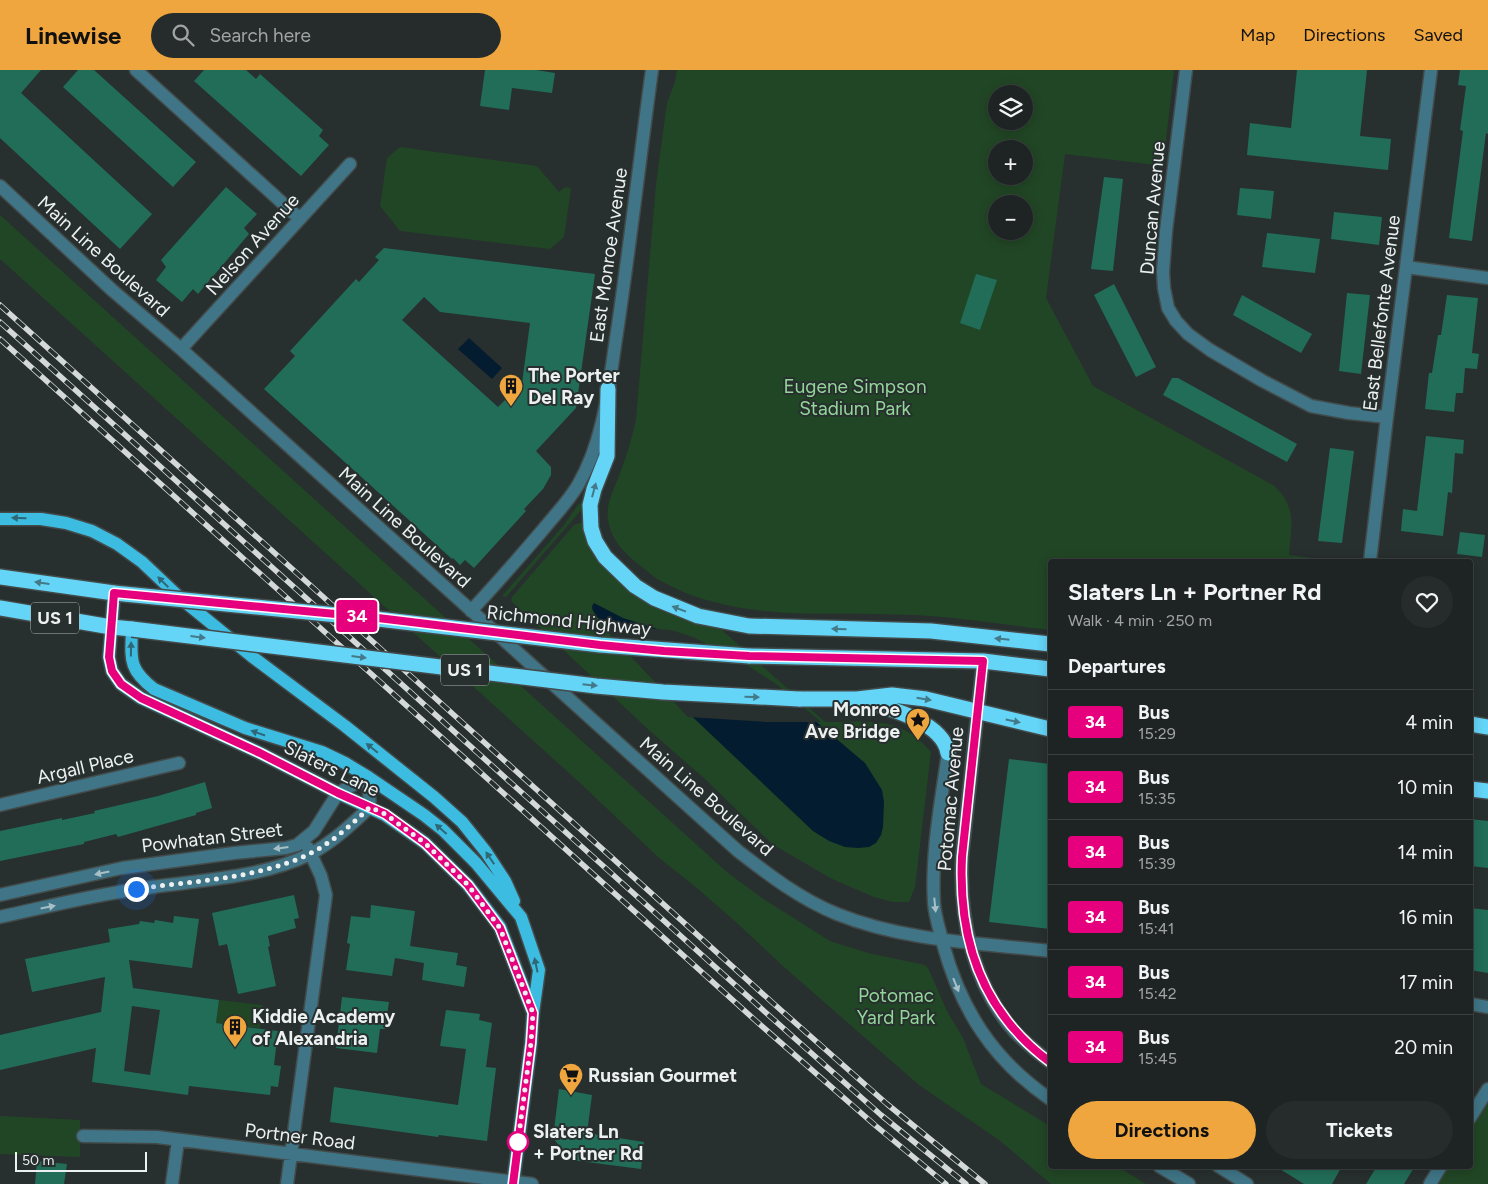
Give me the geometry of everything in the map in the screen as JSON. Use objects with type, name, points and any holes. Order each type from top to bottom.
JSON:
[{"type":"highway","points":[[608,389],[607,456],[590,505],[591,528],[595,541],[618,571],[635,586],[654,598],[698,616],[749,626],[931,632],[1048,644]]},
{"type":"highway","name":"Richmond Highway","points":[[0,578],[114,593],[378,618],[600,645],[749,656],[983,661],[1048,669]]},
{"type":"highway","name":"US 1","points":[[0,608],[111,627],[596,686],[663,692],[799,699],[858,699],[892,695],[926,699],[977,713],[1048,729]]},
{"type":"highway","points":[[858,699],[905,713],[918,720],[942,740],[948,753]]},
{"type":"highway","points":[[1473,725],[1488,728]]},
{"type":"highway","points":[[1473,789],[1488,791]]},
{"type":"main road","points":[[0,519],[41,519],[66,523],[92,531],[118,544],[142,562],[179,597],[254,658],[353,732],[462,822],[486,852],[505,881],[521,917]]},
{"type":"main road","name":"Slaters Lane","points":[[114,593],[109,657],[112,671],[121,684],[130,692],[385,814],[425,843],[468,885],[500,928],[533,1013]]},
{"type":"main road","name":"Slaters Lane","points":[[132,629],[131,657],[133,667],[143,680],[154,689],[245,728],[322,752],[368,777],[443,830],[476,863],[521,917],[539,970],[513,1183]]},
{"type":"street","points":[[136,70],[300,219]]},
{"type":"street","name":"East Monroe Avenue","points":[[471,611],[543,530],[578,484],[589,462],[599,432],[608,389],[626,273],[652,70]]},
{"type":"street","name":"Duncan Avenue","points":[[1186,70],[1166,231],[1163,272],[1168,308],[1176,322],[1203,345],[1261,380],[1311,406],[1386,418]]},
{"type":"street","name":"East Bellefonte Avenue","points":[[1370,559],[1386,418],[1431,70]]},
{"type":"street","name":"Nelson Avenue","points":[[181,349],[350,164]]},
{"type":"street","name":"Main Line Boulevard","points":[[0,186],[112,290],[181,349],[738,851],[786,887],[838,914],[886,929],[942,939],[1048,951]]},
{"type":"street","points":[[1406,268],[1488,278]]},
{"type":"street","name":"Potomac Avenue","points":[[983,661],[961,873],[964,915],[979,973],[995,1006],[1015,1032],[1048,1060]]},
{"type":"street","name":"Potomac Avenue","points":[[948,753],[936,839],[934,874],[935,912],[942,939],[956,986],[984,1036],[1012,1068],[1048,1097]]},
{"type":"street","name":"Argall Place","points":[[0,805],[179,763]]},
{"type":"street","points":[[368,777],[370,807]]},
{"type":"street","name":"Powhatan Street","points":[[0,895],[122,868],[286,848],[304,841],[314,831],[338,793],[368,777]]},
{"type":"street","name":"Powhatan Street","points":[[0,917],[136,889],[243,874],[281,865],[311,853],[343,831],[370,807]]},
{"type":"street","points":[[287,1184],[326,895],[321,876],[304,841]]},
{"type":"street","points":[[1473,1004],[1488,1007]]},
{"type":"street","points":[[1473,1113],[1488,1089]]},
{"type":"street","name":"Portner Road","points":[[83,1136],[157,1137],[532,1184]]},
{"type":"street","points":[[172,1184],[178,1140]]},
{"type":"street","points":[[1164,1169],[1189,1184]]},
{"type":"street","points":[[1223,1169],[1247,1184]]},
{"type":"street","points":[[1430,1184],[1439,1169]]},
{"type":"green space","name":"Eugene Simpson Stadium Park","points":[[677,70],[1174,70],[1163,166],[1065,154],[1046,298],[1093,386],[1273,485],[1281,493],[1290,509],[1289,555],[1318,559],[1048,559],[1048,630],[931,616],[785,613],[752,610],[690,595],[658,580],[623,550],[612,534],[608,520],[608,506],[623,467],[636,419],[656,184],[667,103],[675,82]]},
{"type":"green space","points":[[400,147],[537,166],[559,192],[565,187],[571,188],[564,237],[550,249],[400,231],[380,206],[387,158]]},
{"type":"green space","name":"Potomac Yard Park","points":[[0,215],[728,873],[762,898],[830,941],[868,953],[925,965],[947,1011],[963,1038],[981,1084],[1048,1125],[1048,1169],[1122,1169],[1146,1184],[1051,1184],[999,1140],[919,1085],[697,888],[658,857],[580,783],[0,259]]},
{"type":"green space","points":[[579,503],[583,508],[506,597],[502,596],[564,525]]},
{"type":"green space","points":[[583,522],[587,538],[594,552],[603,564],[626,585],[688,617],[722,630],[825,722],[869,722],[895,726],[919,740],[931,752],[915,887],[909,902],[893,902],[874,897],[832,879],[772,844],[705,779],[650,731],[511,601],[512,597],[574,525]]},
{"type":"green space","points":[[219,1000],[263,1005],[260,1028],[216,1023]]},
{"type":"green space","points":[[1488,1101],[1488,1184],[1438,1184],[1446,1169],[1473,1169],[1473,1126]]},
{"type":"green space","points":[[0,1116],[80,1120],[80,1157],[0,1154]]},
{"type":"water","points":[[469,338],[502,368],[492,379],[458,349]]},
{"type":"water","points":[[594,603],[623,618],[692,640],[774,686],[865,763],[882,790],[884,802],[883,827],[876,843],[869,847],[845,847],[829,841],[813,831],[680,705],[599,619],[592,609]]},
{"type":"pier","points":[[601,625],[671,630],[693,637],[748,666],[776,684],[821,722],[766,722],[688,717]]},
{"type":"building","points":[[0,70],[41,70],[21,93],[152,214],[120,249],[0,138]]},
{"type":"building","points":[[78,70],[94,70],[196,162],[173,187],[63,87]]},
{"type":"building","points":[[204,70],[246,70],[256,79],[260,74],[323,130],[319,136],[329,145],[301,176],[194,81]]},
{"type":"building","points":[[485,70],[536,70],[555,73],[552,93],[512,88],[509,110],[480,106]]},
{"type":"building","points":[[1297,70],[1367,70],[1360,136],[1391,139],[1388,170],[1247,155],[1250,123],[1291,128]]},
{"type":"building","points":[[1460,70],[1488,70],[1488,134],[1486,133],[1472,241],[1449,238],[1463,131],[1460,130],[1466,86],[1458,85]]},
{"type":"building","points":[[1104,177],[1123,179],[1113,271],[1091,269]]},
{"type":"building","points":[[226,187],[257,214],[244,228],[249,234],[198,294],[193,289],[182,302],[156,280],[166,267],[161,260]]},
{"type":"building","points":[[1240,188],[1274,191],[1271,219],[1237,215]]},
{"type":"building","points":[[1334,212],[1382,217],[1379,245],[1331,239]]},
{"type":"building","points":[[1267,233],[1320,239],[1315,273],[1262,267]]},
{"type":"building","name":"The Porter Del Ray","points":[[384,248],[595,274],[576,408],[536,451],[551,467],[551,475],[543,489],[524,509],[526,511],[474,568],[465,560],[460,565],[452,559],[264,389],[295,356],[290,351],[356,279],[359,282],[379,260],[375,257]],"holes":[[[424,297],[440,312],[530,323],[522,383],[498,407],[402,320]]]},
{"type":"building","points":[[976,274],[997,280],[980,330],[960,323]]},
{"type":"building","points":[[1114,284],[1156,367],[1136,377],[1094,295]]},
{"type":"building","points":[[1347,293],[1370,295],[1361,374],[1339,371]]},
{"type":"building","points":[[1242,295],[1312,334],[1301,353],[1233,315]]},
{"type":"building","points":[[1447,295],[1478,298],[1472,353],[1479,354],[1477,369],[1465,368],[1463,393],[1456,393],[1454,412],[1425,409],[1429,373],[1432,373],[1438,335],[1441,335]]},
{"type":"building","points":[[1172,378],[1178,378],[1297,444],[1287,462],[1163,395]]},
{"type":"building","points":[[1426,436],[1464,440],[1463,454],[1455,453],[1452,493],[1448,492],[1443,536],[1401,531],[1403,509],[1417,511]]},
{"type":"building","points":[[1330,448],[1354,451],[1342,543],[1318,541]]},
{"type":"building","points":[[1460,532],[1485,535],[1482,557],[1457,554]]},
{"type":"building","points":[[1009,759],[1048,764],[1048,929],[989,922]]},
{"type":"building","points":[[205,782],[212,808],[196,813],[196,815],[118,837],[116,834],[84,842],[84,844],[0,861],[0,831],[95,813],[94,811],[158,796]]},
{"type":"building","points":[[1473,819],[1488,821],[1488,868],[1473,866]]},
{"type":"building","points":[[294,895],[299,918],[294,919],[296,928],[268,936],[270,946],[268,947],[276,986],[238,994],[227,944],[219,946],[212,913]]},
{"type":"building","points":[[371,905],[415,911],[410,946],[458,953],[456,965],[467,967],[464,987],[422,980],[424,963],[395,958],[392,976],[346,970],[350,944],[347,943],[351,916],[370,918]]},
{"type":"building","points":[[1473,908],[1488,910],[1488,973],[1473,970]]},
{"type":"building","points":[[174,916],[199,919],[192,968],[129,960],[133,988],[219,1000],[216,1023],[278,1031],[274,1065],[281,1066],[278,1087],[271,1086],[270,1095],[189,1086],[188,1095],[92,1082],[96,1048],[0,1070],[0,1035],[101,1012],[105,977],[32,992],[25,959],[110,942],[108,929],[139,924],[140,921],[154,923],[155,920],[173,923]],"holes":[[[132,1006],[160,1010],[150,1075],[124,1071]]]},
{"type":"building","points":[[342,997],[389,1002],[385,1029],[380,1029],[377,1053],[336,1048]]},
{"type":"building","points":[[446,1010],[480,1014],[479,1020],[492,1023],[486,1067],[496,1068],[487,1141],[439,1135],[438,1137],[330,1122],[334,1087],[458,1105],[466,1049],[440,1046]]},
{"type":"building","points":[[559,1089],[592,1095],[587,1133],[644,1142],[641,1169],[571,1160],[553,1138]]},
{"type":"building","points":[[37,1161],[67,1164],[64,1184],[35,1184]]},
{"type":"building","points":[[1280,1169],[1340,1169],[1332,1184],[1304,1184]]},
{"type":"building","points":[[1375,1169],[1413,1169],[1404,1184],[1366,1184]]},
{"type":"railway","points":[[0,305],[774,1004],[887,1104],[985,1184]]},
{"type":"railway","points":[[0,322],[764,1011],[881,1115],[966,1184]]},
{"type":"railway","points":[[0,339],[756,1021],[876,1126],[946,1184]]},
{"type":"bus line","name":"34","points":[[513,1184],[533,1013],[500,928],[468,885],[425,843],[385,814],[130,692],[121,684],[112,671],[109,657],[114,593],[378,618],[664,651],[749,656],[983,661],[962,857],[961,887],[966,928],[979,973],[995,1006],[1015,1032],[1048,1060]]},
{"type":"place","name":"The Porter Del Ray","points":[[511,407]]},
{"type":"place","name":"Monroe Ave Bridge","points":[[918,741]]},
{"type":"place","name":"Kiddie Academy of Alexandria","points":[[235,1048]]},
{"type":"place","name":"Russian Gourmet","points":[[571,1096]]},
{"type":"place","name":"Slaters Ln + Portner Rd","points":[[518,1142]]},
{"type":"route","points":[[136,889],[243,874],[281,865],[311,853],[330,841],[349,827],[370,807],[385,814],[425,843],[468,885],[500,928],[507,944],[533,1013],[518,1142]]}]
